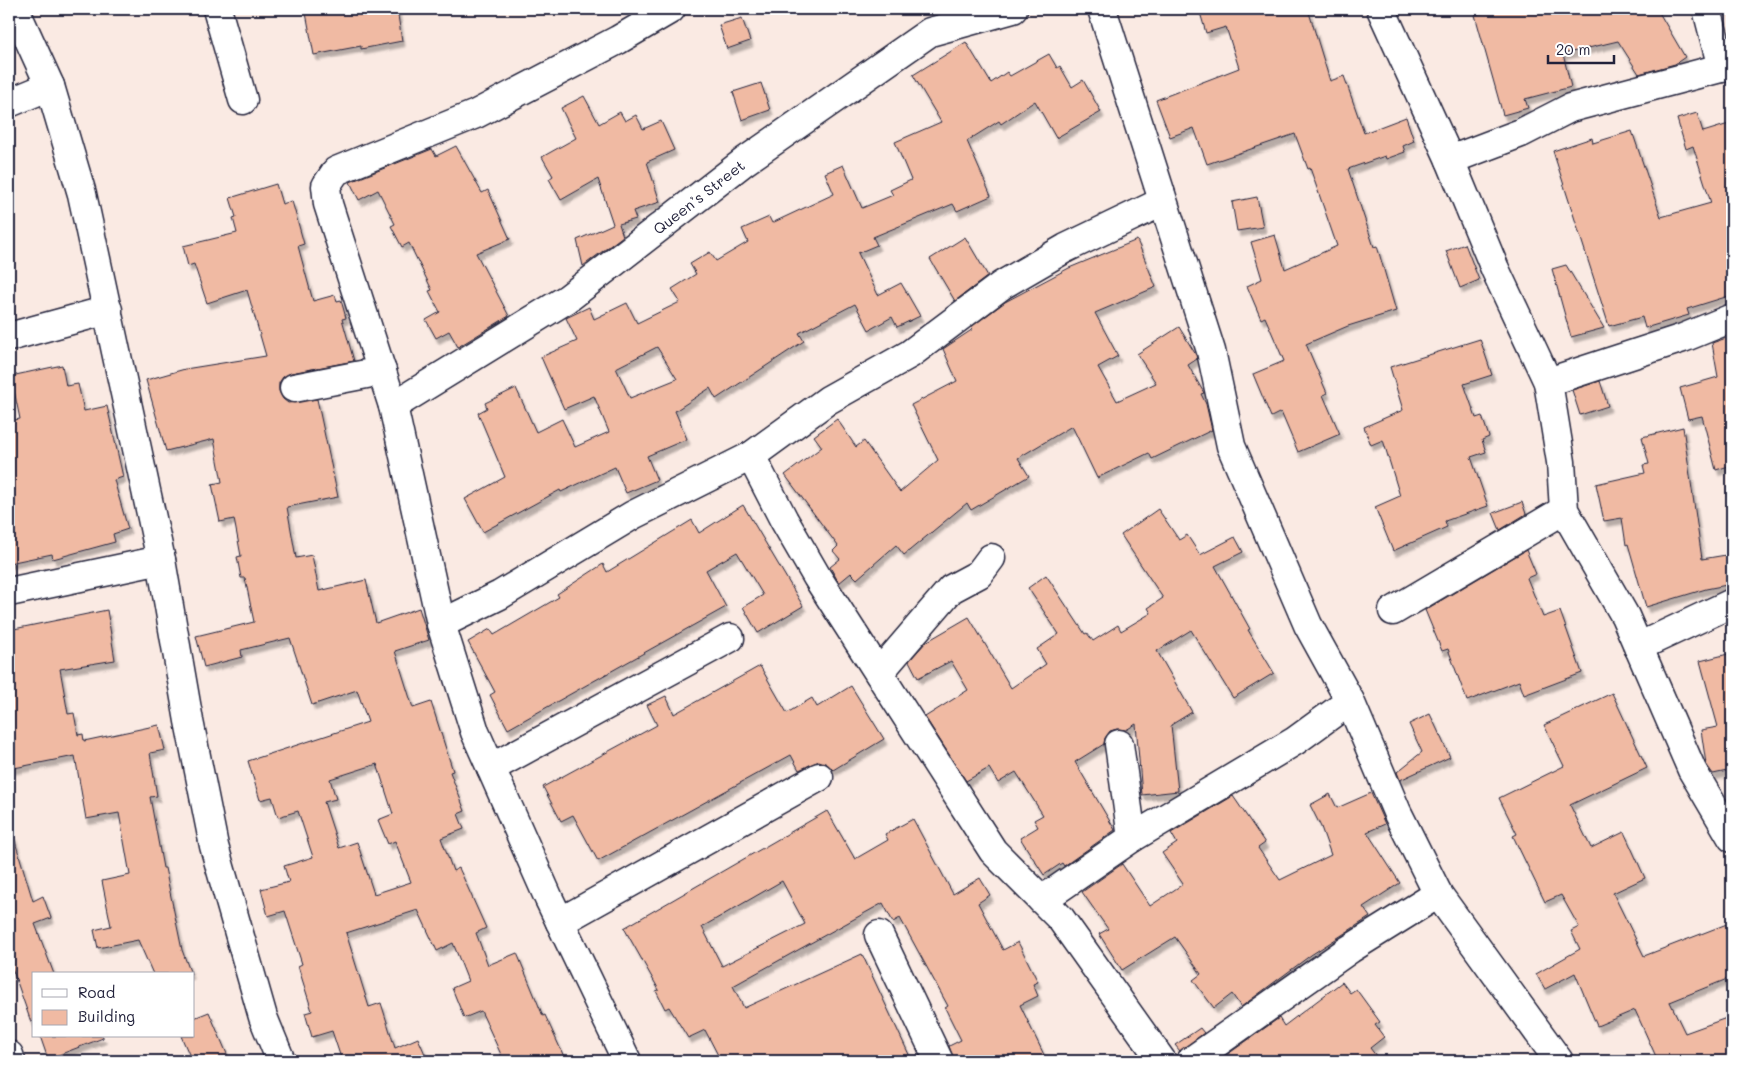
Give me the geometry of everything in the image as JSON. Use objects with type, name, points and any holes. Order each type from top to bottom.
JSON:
[{"type":"street","points":[[15,9],[50,86],[82,194],[161,560],[188,721],[214,846],[263,1017],[281,1061]]},
{"type":"street","points":[[217,9],[243,100]]},
{"type":"street","points":[[627,1061],[560,922],[476,732],[441,624],[394,406],[328,204],[326,186],[336,171],[476,114],[626,36],[671,9]]},
{"type":"street","name":"Queen’s Street","points":[[394,406],[567,300],[745,161],[930,32],[1013,9]]},
{"type":"street","points":[[1102,9],[1211,351],[1231,446],[1308,625],[1350,701],[1397,812],[1438,894],[1559,1061]]},
{"type":"street","points":[[1381,9],[1450,160],[1495,269],[1548,382],[1561,462],[1564,510],[1625,616],[1692,770],[1732,838]]},
{"type":"street","points":[[1450,160],[1521,133],[1570,108],[1727,66],[1708,9]]},
{"type":"street","points":[[9,103],[50,86]]},
{"type":"street","points":[[441,624],[500,595],[633,515],[751,456],[828,400],[910,354],[1002,285],[1066,248],[1162,202]]},
{"type":"street","points":[[9,337],[108,310]]},
{"type":"street","points":[[1548,382],[1683,338],[1732,318]]},
{"type":"street","points":[[294,388],[382,370]]},
{"type":"street","points":[[751,456],[784,520],[817,577],[993,851],[1061,919],[1162,1061]]},
{"type":"street","points":[[1393,611],[1564,510]]},
{"type":"street","points":[[879,673],[951,589],[979,574],[991,558]]},
{"type":"street","points":[[9,592],[161,560]]},
{"type":"street","points":[[1638,647],[1732,603]]},
{"type":"street","points":[[491,768],[730,638]]},
{"type":"street","points":[[1042,900],[1132,838],[1295,741],[1350,701]]},
{"type":"street","points":[[1119,744],[1132,838]]},
{"type":"street","points":[[560,922],[819,778]]},
{"type":"street","points":[[1191,1061],[1350,949],[1438,894]]},
{"type":"street","points":[[879,935],[939,1061]]},
{"type":"street","points":[[9,1056],[11,1061]]},
{"type":"building","points":[[328,9],[397,9],[402,41],[361,49],[361,46],[314,55],[306,13]]},
{"type":"building","points":[[1199,9],[1308,9],[1330,81],[1344,76],[1364,133],[1406,117],[1414,141],[1403,146],[1405,152],[1386,159],[1385,156],[1348,169],[1374,247],[1377,246],[1396,311],[1348,326],[1306,344],[1327,393],[1323,395],[1340,434],[1298,452],[1281,412],[1271,417],[1253,374],[1284,361],[1265,317],[1261,319],[1247,286],[1262,279],[1251,242],[1275,235],[1285,269],[1337,246],[1310,168],[1308,169],[1295,134],[1207,164],[1194,128],[1170,137],[1156,100],[1239,68],[1226,27],[1206,33]]},
{"type":"building","points":[[1498,9],[1657,9],[1685,57],[1675,64],[1639,74],[1618,41],[1563,54],[1571,87],[1525,99],[1528,108],[1503,115],[1475,15]]},
{"type":"building","points":[[742,18],[750,41],[727,49],[719,25]]},
{"type":"building","points":[[966,42],[991,83],[1007,72],[1010,76],[1049,54],[1057,68],[1060,66],[1072,87],[1083,80],[1101,112],[1056,138],[1035,101],[1001,124],[999,121],[967,141],[991,196],[957,211],[953,204],[873,237],[877,245],[858,253],[878,295],[901,283],[920,316],[897,327],[892,317],[869,330],[855,304],[799,333],[804,341],[716,399],[710,388],[675,411],[687,439],[647,456],[657,480],[626,493],[615,467],[561,492],[560,490],[483,532],[465,499],[505,477],[478,413],[487,408],[485,403],[516,388],[536,432],[562,419],[575,447],[609,432],[594,396],[564,409],[541,357],[577,341],[566,318],[589,307],[594,319],[627,303],[637,323],[680,302],[672,289],[696,274],[690,264],[710,252],[716,261],[748,242],[742,229],[769,217],[772,223],[834,194],[825,173],[843,165],[862,208],[893,195],[890,190],[911,180],[895,142],[941,122],[913,75]],"holes":[[[657,347],[677,379],[630,398],[616,368]]]},
{"type":"building","points":[[761,83],[770,110],[742,120],[733,92]]},
{"type":"building","points":[[584,96],[599,124],[620,112],[625,121],[636,115],[643,129],[661,121],[674,150],[647,162],[660,202],[633,211],[636,219],[619,224],[623,236],[583,266],[577,240],[613,224],[598,179],[561,200],[549,179],[553,176],[542,157],[576,138],[561,108]]},
{"type":"building","points":[[1697,113],[1703,132],[1732,123],[1732,295],[1687,309],[1689,315],[1645,328],[1642,317],[1609,326],[1553,151],[1592,138],[1593,143],[1632,131],[1661,217],[1711,203],[1693,146],[1686,149],[1677,119]]},
{"type":"building","points":[[456,146],[482,193],[488,190],[510,239],[476,253],[509,316],[458,347],[449,331],[436,338],[426,320],[440,312],[429,291],[432,290],[409,243],[402,247],[391,226],[395,224],[378,190],[359,200],[350,182],[432,149],[436,156]]},
{"type":"building","points":[[276,184],[282,204],[292,201],[304,244],[298,246],[313,301],[335,295],[337,301],[341,300],[346,318],[342,319],[354,361],[291,373],[283,377],[279,383],[279,391],[283,399],[288,403],[317,399],[338,497],[287,507],[296,558],[312,555],[319,591],[366,580],[376,623],[419,608],[429,640],[395,651],[413,708],[431,702],[453,771],[450,772],[465,811],[458,814],[464,829],[441,838],[453,871],[459,868],[486,928],[476,933],[488,965],[517,953],[543,1016],[545,1015],[566,1061],[504,1061],[481,1011],[464,1018],[452,988],[468,981],[453,943],[437,951],[418,910],[346,933],[369,1007],[381,1003],[395,1048],[418,1038],[428,1061],[342,1061],[332,1031],[312,1037],[305,1013],[312,1011],[298,966],[302,964],[285,911],[268,916],[261,889],[289,882],[284,866],[313,857],[298,811],[278,817],[272,797],[260,800],[248,761],[368,722],[357,690],[312,705],[290,638],[241,650],[242,657],[204,667],[196,636],[254,622],[245,578],[241,578],[237,557],[241,556],[234,519],[220,522],[212,484],[222,482],[214,439],[166,451],[146,380],[185,369],[266,356],[247,290],[207,303],[194,264],[188,266],[183,246],[237,233],[233,218],[236,217],[230,198]],"holes":[[[377,764],[393,814],[378,820],[388,844],[395,841],[411,882],[374,894],[357,842],[339,848],[324,802],[336,799],[330,779]]]},
{"type":"building","points":[[1257,197],[1263,227],[1237,231],[1232,202]]},
{"type":"building","points":[[965,237],[988,276],[955,301],[930,259]]},
{"type":"building","points":[[1137,240],[1156,287],[1095,313],[1118,356],[1098,367],[1117,401],[1156,383],[1137,354],[1179,327],[1196,355],[1197,359],[1188,365],[1204,393],[1201,394],[1206,404],[1212,430],[1152,459],[1149,453],[1097,478],[1072,426],[1018,458],[1029,476],[971,510],[967,503],[904,555],[896,545],[857,579],[851,573],[839,583],[830,567],[840,559],[833,551],[838,546],[785,475],[822,447],[814,436],[837,419],[856,447],[864,441],[900,492],[938,460],[911,405],[957,381],[943,349],[973,329],[971,327],[1005,302],[1069,268]]},
{"type":"building","points":[[1465,244],[1479,280],[1460,288],[1446,251]]},
{"type":"building","points":[[1566,265],[1604,328],[1571,337],[1552,269]]},
{"type":"building","points":[[1732,336],[1732,465],[1716,470],[1702,416],[1688,419],[1680,388],[1718,377],[1712,343]]},
{"type":"building","points":[[1480,339],[1492,375],[1464,384],[1476,418],[1482,416],[1489,437],[1482,440],[1486,452],[1471,457],[1488,506],[1445,521],[1447,527],[1393,551],[1375,507],[1400,496],[1383,440],[1371,445],[1364,427],[1403,410],[1390,367]]},
{"type":"building","points":[[62,365],[66,386],[78,384],[84,411],[107,406],[123,477],[114,480],[128,529],[113,534],[115,542],[53,559],[52,554],[9,563],[9,421],[20,419],[11,376]]},
{"type":"building","points":[[1600,381],[1608,406],[1580,415],[1572,390]]},
{"type":"building","points":[[1683,427],[1702,559],[1732,554],[1732,584],[1706,589],[1646,607],[1628,544],[1626,545],[1622,518],[1604,521],[1596,484],[1645,473],[1643,465],[1649,464],[1642,437]]},
{"type":"building","points":[[1522,502],[1526,514],[1500,530],[1493,513]]},
{"type":"building","points":[[743,505],[803,606],[758,633],[743,607],[763,595],[737,552],[706,570],[726,607],[508,729],[490,695],[495,692],[468,642],[490,629],[494,635],[559,597],[557,594],[603,564],[607,572],[692,520],[699,533]]},
{"type":"building","points":[[1158,509],[1179,540],[1187,535],[1200,555],[1235,537],[1243,552],[1215,566],[1250,629],[1248,630],[1274,673],[1233,698],[1191,630],[1157,651],[1192,712],[1171,725],[1178,791],[1142,795],[1136,724],[1126,730],[1117,729],[1110,731],[1105,738],[1104,744],[1075,762],[1115,830],[1064,866],[1062,863],[1044,875],[1020,838],[1038,827],[1034,820],[1043,815],[1016,772],[998,783],[989,768],[966,781],[925,717],[968,690],[951,661],[918,678],[909,661],[926,642],[969,617],[1011,688],[1046,664],[1037,649],[1059,634],[1028,588],[1046,575],[1085,634],[1087,633],[1093,641],[1118,625],[1121,631],[1151,613],[1148,608],[1163,598],[1121,535]]},
{"type":"building","points":[[1526,550],[1536,574],[1527,578],[1543,617],[1560,611],[1582,673],[1524,695],[1519,681],[1467,701],[1448,649],[1442,651],[1425,610]]},
{"type":"building","points":[[107,610],[115,660],[60,669],[68,714],[74,713],[78,735],[83,734],[84,741],[159,725],[165,750],[150,753],[157,796],[150,797],[163,868],[165,868],[182,950],[190,972],[152,972],[138,940],[98,948],[94,930],[111,926],[102,881],[130,875],[119,813],[86,819],[75,756],[9,769],[9,630]]},
{"type":"building","points":[[1732,653],[1732,770],[1713,774],[1706,764],[1701,730],[1718,727],[1700,661]]},
{"type":"building","points":[[760,666],[787,713],[812,698],[817,707],[851,686],[884,739],[833,770],[827,764],[819,761],[799,770],[791,755],[598,861],[573,815],[561,821],[543,787],[657,725],[647,705],[666,696],[674,714]]},
{"type":"building","points":[[1612,693],[1647,768],[1570,805],[1591,848],[1624,832],[1645,878],[1613,893],[1644,956],[1732,922],[1732,977],[1670,1002],[1685,1033],[1732,1016],[1732,1061],[1658,1061],[1635,1010],[1597,1026],[1575,973],[1545,989],[1536,974],[1580,949],[1571,931],[1579,927],[1561,895],[1545,902],[1513,836],[1517,834],[1499,798],[1564,766],[1544,725]]},
{"type":"building","points":[[1430,714],[1450,757],[1400,780],[1397,772],[1422,752],[1409,724]]},
{"type":"building","points":[[1371,793],[1385,824],[1367,832],[1400,883],[1363,907],[1370,917],[1311,955],[1241,1007],[1232,994],[1214,1008],[1193,980],[1201,974],[1175,937],[1122,970],[1099,934],[1108,929],[1082,892],[1122,864],[1150,906],[1183,884],[1162,853],[1177,843],[1171,833],[1233,796],[1265,843],[1258,848],[1280,880],[1331,855],[1321,827],[1310,805],[1330,794],[1337,808]]},
{"type":"building","points":[[827,811],[855,859],[888,840],[885,834],[913,819],[953,894],[980,878],[990,895],[978,903],[1003,950],[1018,942],[1038,982],[1033,984],[1038,996],[1020,1005],[1047,1061],[954,1061],[949,1046],[961,1040],[945,1008],[948,1006],[900,918],[893,922],[883,903],[733,986],[744,1008],[862,954],[912,1061],[721,1061],[705,1030],[688,1038],[669,1007],[665,1009],[656,991],[659,990],[624,928]],"holes":[[[782,881],[805,924],[722,966],[702,927]]]},
{"type":"building","points":[[13,835],[33,901],[43,896],[51,918],[35,924],[53,972],[32,972],[31,1022],[9,959],[9,836]]},
{"type":"building","points":[[1342,982],[1350,993],[1356,989],[1380,1022],[1375,1025],[1384,1037],[1370,1048],[1380,1061],[1218,1061],[1279,1018],[1284,1026]]},
{"type":"building","points":[[209,1012],[230,1061],[192,1061],[182,1038],[195,1038],[195,1018]]},
{"type":"building","points":[[1200,1028],[1204,1033],[1180,1051],[1175,1045]]},
{"type":"building","points":[[41,1038],[103,1038],[48,1059]]}]
